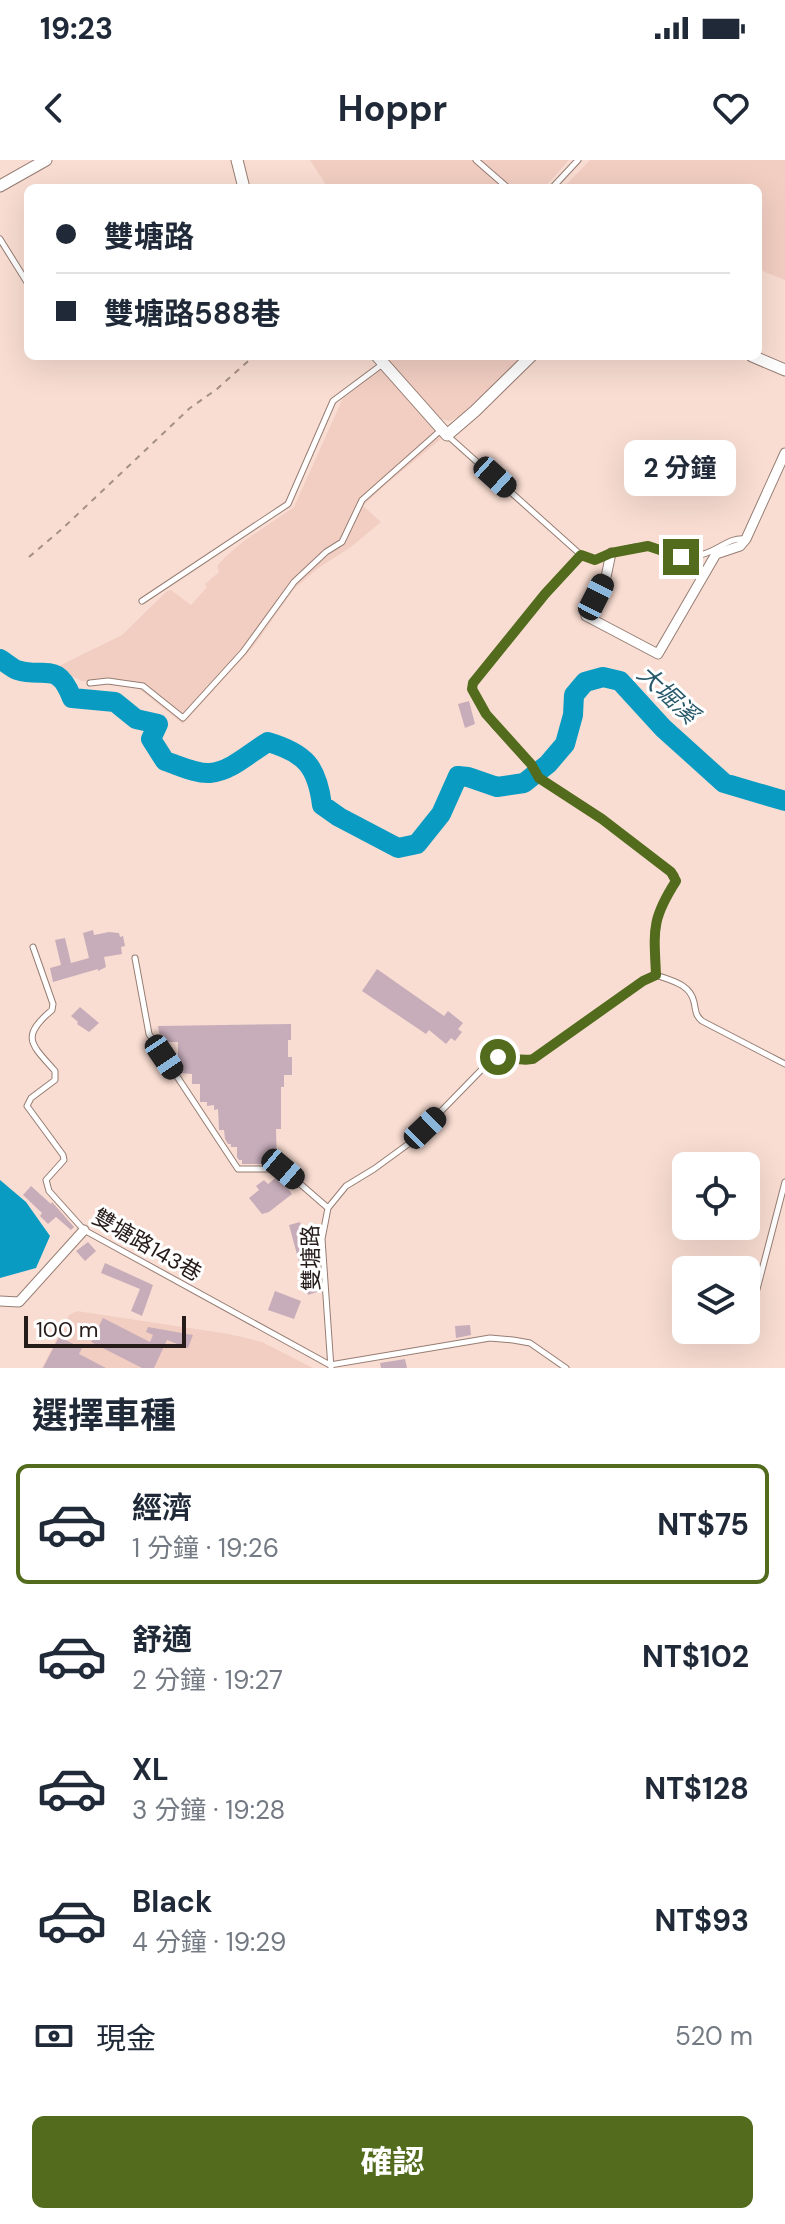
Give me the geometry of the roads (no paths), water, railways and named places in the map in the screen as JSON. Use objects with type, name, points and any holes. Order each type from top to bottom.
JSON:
[{"type":"street","points":[[0,186],[46,160]]},
{"type":"street","points":[[237,160],[243,184]]},
{"type":"street","points":[[380,360],[444,432],[475,411],[527,360]]},
{"type":"street","points":[[761,360],[785,370]]},
{"type":"street","points":[[611,553],[606,577],[586,616],[658,654],[716,554],[740,546],[746,539],[785,453]]},
{"type":"street","points":[[0,1301],[19,1302],[84,1230]]},
{"type":"lane","points":[[476,160],[503,184]]},
{"type":"lane","points":[[556,184],[578,160]]},
{"type":"lane","points":[[0,239],[24,278]]},
{"type":"lane","points":[[142,601],[288,504],[333,401],[380,360]]},
{"type":"lane","points":[[90,683],[108,681],[143,686],[183,718],[243,652],[294,582],[326,552],[342,542],[362,500],[444,432],[581,555],[595,560],[611,553],[648,546],[681,557],[704,555],[737,537],[746,539]]},
{"type":"lane","points":[[581,555],[545,594],[473,683],[472,689],[486,714],[531,764],[539,778],[602,819],[675,875],[676,881],[660,906],[654,928],[656,975],[687,987],[693,996],[696,1016],[702,1021],[785,1064]]},
{"type":"lane","name":"雙塘路143巷","points":[[33,947],[53,1004],[52,1010],[34,1026],[34,1049],[56,1075],[55,1080],[31,1098],[27,1106],[63,1155],[62,1164],[46,1180],[49,1191],[84,1230],[330,1367]]},
{"type":"lane","points":[[135,958],[149,1034],[238,1169],[283,1169],[328,1208]]},
{"type":"lane","name":"雙塘路","points":[[330,1367],[322,1239],[328,1208],[346,1186],[411,1142],[492,1059],[533,1059],[656,975]]},
{"type":"lane","points":[[760,1278],[785,1182]]},
{"type":"lane","points":[[330,1367],[490,1338],[530,1343],[566,1368]]},
{"type":"water","points":[[0,1180],[26,1202],[50,1236],[36,1268],[0,1278]]},
{"type":"waterway","name":"大堀溪","points":[[0,659],[17,670],[55,675],[61,679],[72,698],[115,702],[136,719],[158,724],[151,739],[165,761],[187,769],[218,772],[268,742],[281,746],[307,763],[317,780],[322,805],[398,848],[417,844],[441,814],[458,776],[497,787],[524,783],[548,764],[565,744],[573,715],[574,695],[585,682],[603,677],[620,681],[663,728],[724,783],[785,801]]}]
